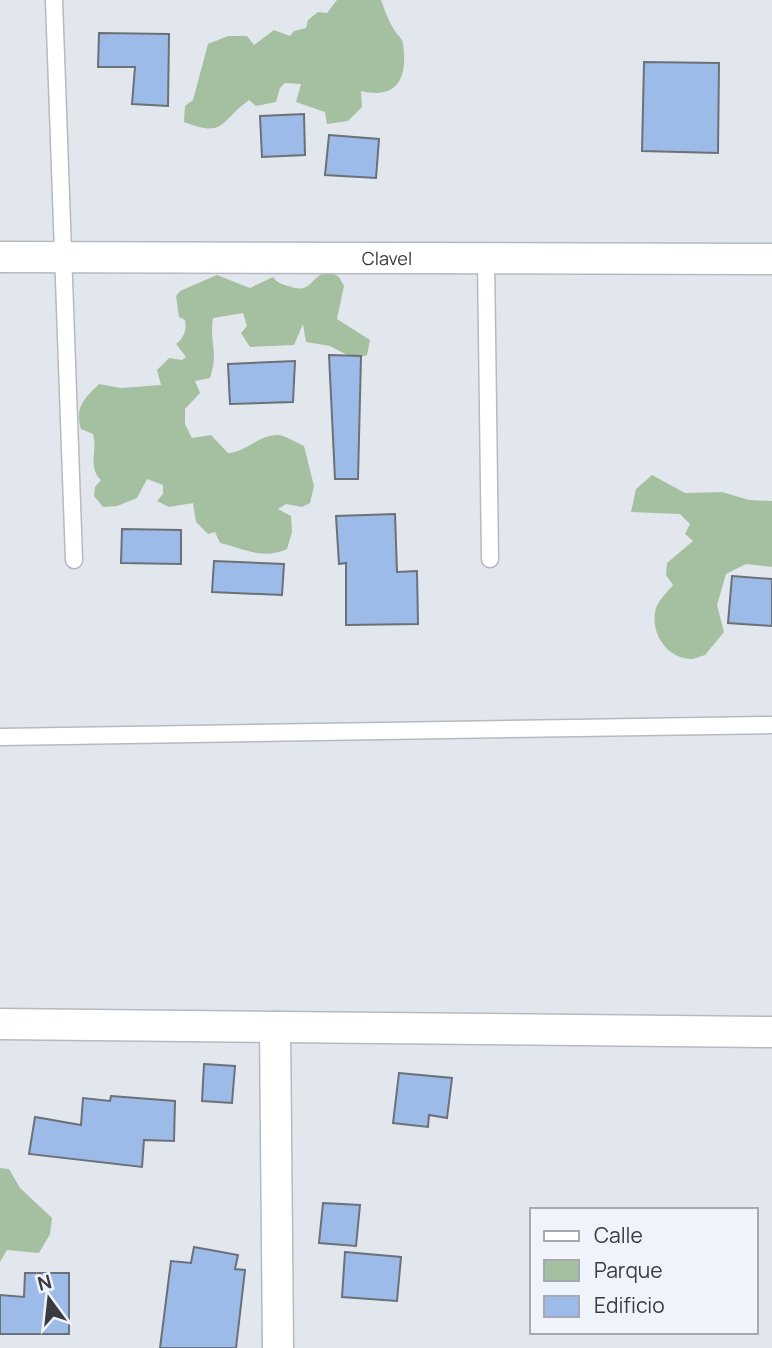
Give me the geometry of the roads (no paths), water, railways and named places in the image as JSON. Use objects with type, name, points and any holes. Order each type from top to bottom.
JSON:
[{"type":"street","name":"Clavel","points":[[0,257],[772,259]]},
{"type":"street","points":[[0,1024],[772,1032]]},
{"type":"street","points":[[275,1027],[278,1348]]},
{"type":"lane","points":[[54,0],[74,560]]},
{"type":"lane","points":[[486,258],[490,559]]},
{"type":"lane","points":[[0,737],[772,725]]}]
